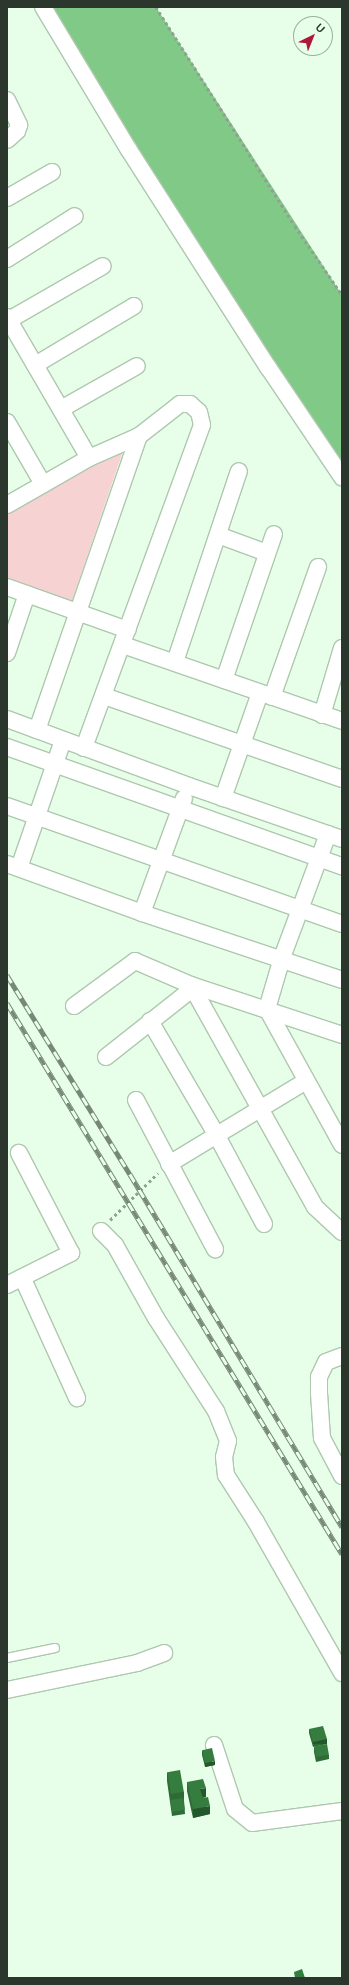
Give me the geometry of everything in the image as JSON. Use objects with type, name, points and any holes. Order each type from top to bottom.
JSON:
[{"type":"street","points":[[43,7],[129,150],[268,367],[342,477]]},
{"type":"street","points":[[7,100],[19,126],[17,131],[7,140]]},
{"type":"street","points":[[7,198],[52,172]]},
{"type":"street","points":[[7,258],[75,216]]},
{"type":"street","points":[[89,458],[8,319],[103,266]]},
{"type":"street","points":[[35,365],[134,306]]},
{"type":"street","points":[[61,409],[137,366]]},
{"type":"street","points":[[7,505],[89,458],[140,436],[180,404],[190,404],[199,412],[202,419],[202,425],[126,637],[84,748]]},
{"type":"street","points":[[7,422],[43,484]]},
{"type":"street","points":[[37,730],[140,436]]},
{"type":"street","points":[[175,662],[240,470]]},
{"type":"street","points":[[224,680],[274,534]]},
{"type":"street","points":[[218,535],[267,553]]},
{"type":"street","points":[[223,798],[242,744],[266,695],[318,567]]},
{"type":"street","points":[[7,587],[78,611],[175,662],[342,721]]},
{"type":"street","points":[[7,654],[27,594]]},
{"type":"street","points":[[322,715],[342,648]]},
{"type":"street","points":[[104,696],[342,779]]},
{"type":"street","points":[[7,719],[189,786],[335,837],[318,858],[282,958],[267,1009],[342,1145]]},
{"type":"street","points":[[63,740],[37,817],[13,866],[142,913],[282,958],[342,980]]},
{"type":"street","points":[[7,747],[342,866]]},
{"type":"street","points":[[142,913],[189,786]]},
{"type":"street","points":[[7,806],[342,924]]},
{"type":"street","points":[[74,1006],[135,961],[191,987],[267,1009],[342,1035]]},
{"type":"street","points":[[106,1057],[191,987]]},
{"type":"street","points":[[191,987],[202,1001],[316,1208],[342,1231]]},
{"type":"street","points":[[150,1021],[216,1134],[264,1224]]},
{"type":"street","points":[[169,1164],[260,1107],[306,1081]]},
{"type":"street","points":[[136,1100],[215,1249]]},
{"type":"street","points":[[7,1285],[23,1279],[71,1253],[19,1153]]},
{"type":"street","points":[[101,1231],[115,1245],[156,1318],[216,1411],[228,1441],[224,1457],[226,1475],[256,1522],[342,1673]]},
{"type":"street","points":[[23,1279],[77,1398]]},
{"type":"street","points":[[342,1356],[326,1362],[319,1385],[322,1438],[342,1476]]},
{"type":"street","points":[[7,1690],[137,1663],[164,1653]]},
{"type":"street","points":[[214,1745],[235,1809],[252,1823],[342,1811]]},
{"type":"lane","points":[[7,1658],[55,1648]]},
{"type":"path","points":[[156,7],[291,219],[342,295]]},
{"type":"path","points":[[101,1231],[150,1179],[169,1164]]},
{"type":"shaded area","points":[[43,7],[156,7],[342,295],[342,477]]},
{"type":"shaded area","points":[[126,442],[72,601],[7,578],[7,513]]},
{"type":"building","points":[[323,1726],[327,1739],[313,1742],[309,1729]]},
{"type":"building","points":[[327,1744],[329,1755],[316,1757],[314,1746]]},
{"type":"building","points":[[212,1748],[215,1761],[205,1763],[202,1750]]},
{"type":"building","points":[[180,1770],[184,1792],[171,1794],[167,1772]]},
{"type":"building","points":[[203,1779],[206,1788],[200,1789],[203,1798],[208,1797],[210,1806],[193,1809],[187,1782]]},
{"type":"building","points":[[183,1798],[185,1810],[172,1812],[170,1800]]},
{"type":"building","points":[[302,1969],[305,1978],[295,1978],[294,1972]]},
{"type":"railway","points":[[7,975],[130,1174],[342,1527]]},
{"type":"railway","points":[[7,1003],[342,1554]]}]
